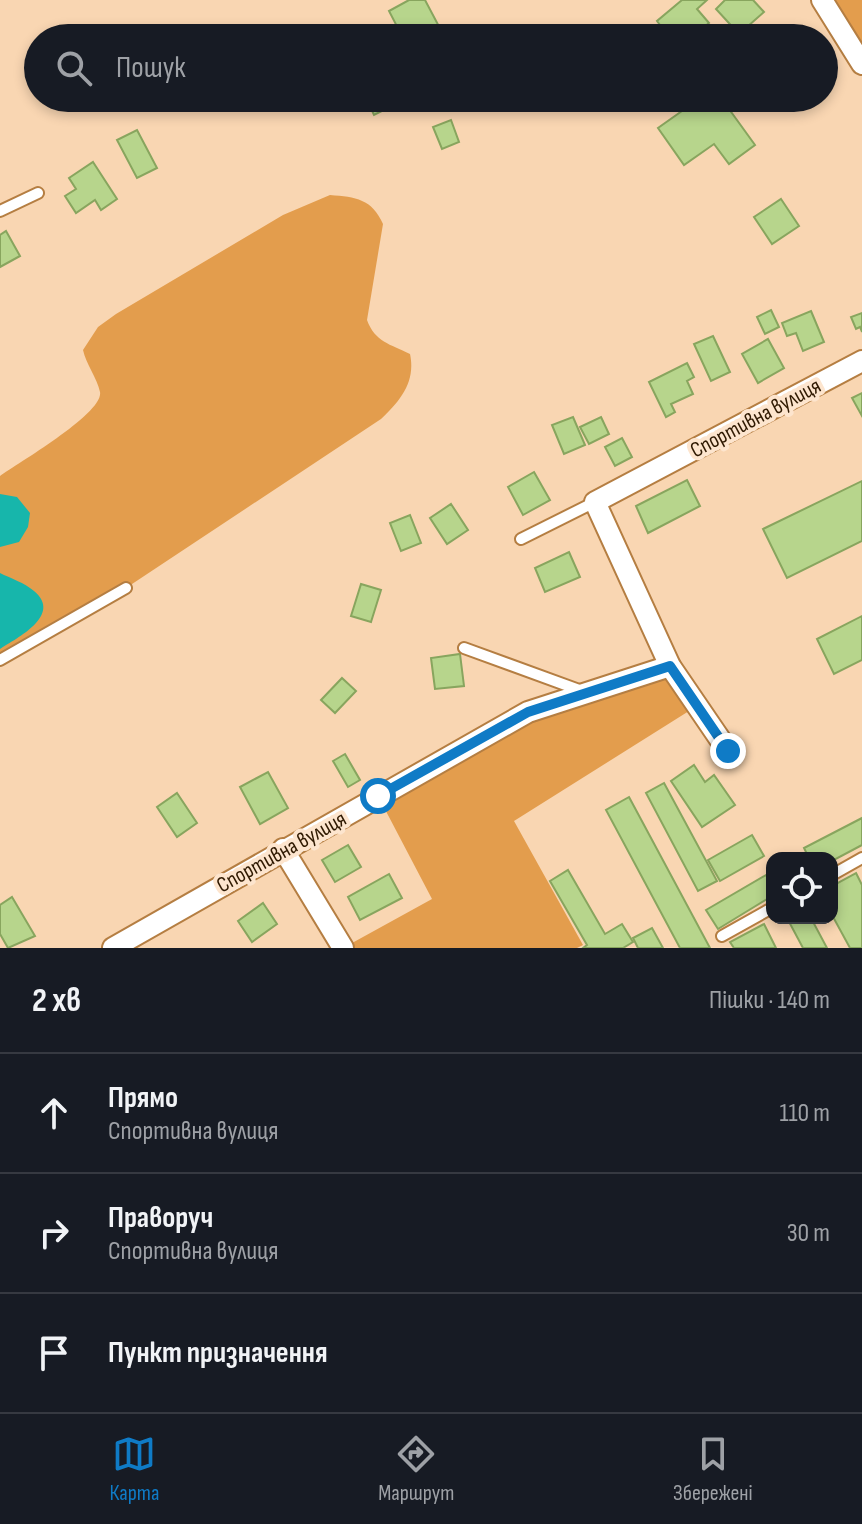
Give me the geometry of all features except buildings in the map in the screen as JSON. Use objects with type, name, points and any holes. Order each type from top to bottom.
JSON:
[{"type":"street","points":[[822,0],[837,24]]},
{"type":"street","points":[[838,26],[862,64]]},
{"type":"street","name":"Спортивна вулиця","points":[[595,502],[862,361]]},
{"type":"street","points":[[595,502],[670,666],[728,751]]},
{"type":"street","name":"Спортивна вулиця","points":[[113,948],[528,712],[670,666]]},
{"type":"street","points":[[283,849],[343,948]]},
{"type":"lane","points":[[0,211],[38,193]]},
{"type":"lane","points":[[521,539],[595,502]]},
{"type":"lane","points":[[0,660],[126,588]]},
{"type":"lane","points":[[464,648],[588,693]]},
{"type":"lane","points":[[838,872],[862,858]]},
{"type":"lane","points":[[722,936],[766,911]]},
{"type":"shaded area","points":[[822,0],[862,0],[862,64],[838,24]]},
{"type":"shaded area","points":[[330,195],[368,204],[383,224],[367,320],[379,338],[410,354],[411,373],[400,398],[381,419],[126,588],[0,660],[0,476],[75,424],[98,401],[99,387],[83,350],[98,327],[283,215]]},
{"type":"shaded area","points":[[670,666],[689,711],[514,821],[583,945],[577,948],[343,948],[432,899],[378,796],[528,712]]},
{"type":"water","points":[[0,494],[17,497],[30,513],[28,527],[19,542],[0,547]]},
{"type":"water","points":[[0,573],[34,591],[42,600],[43,609],[34,625],[0,649]]},
{"type":"route","points":[[378,796],[528,712],[670,666],[728,751]]}]
